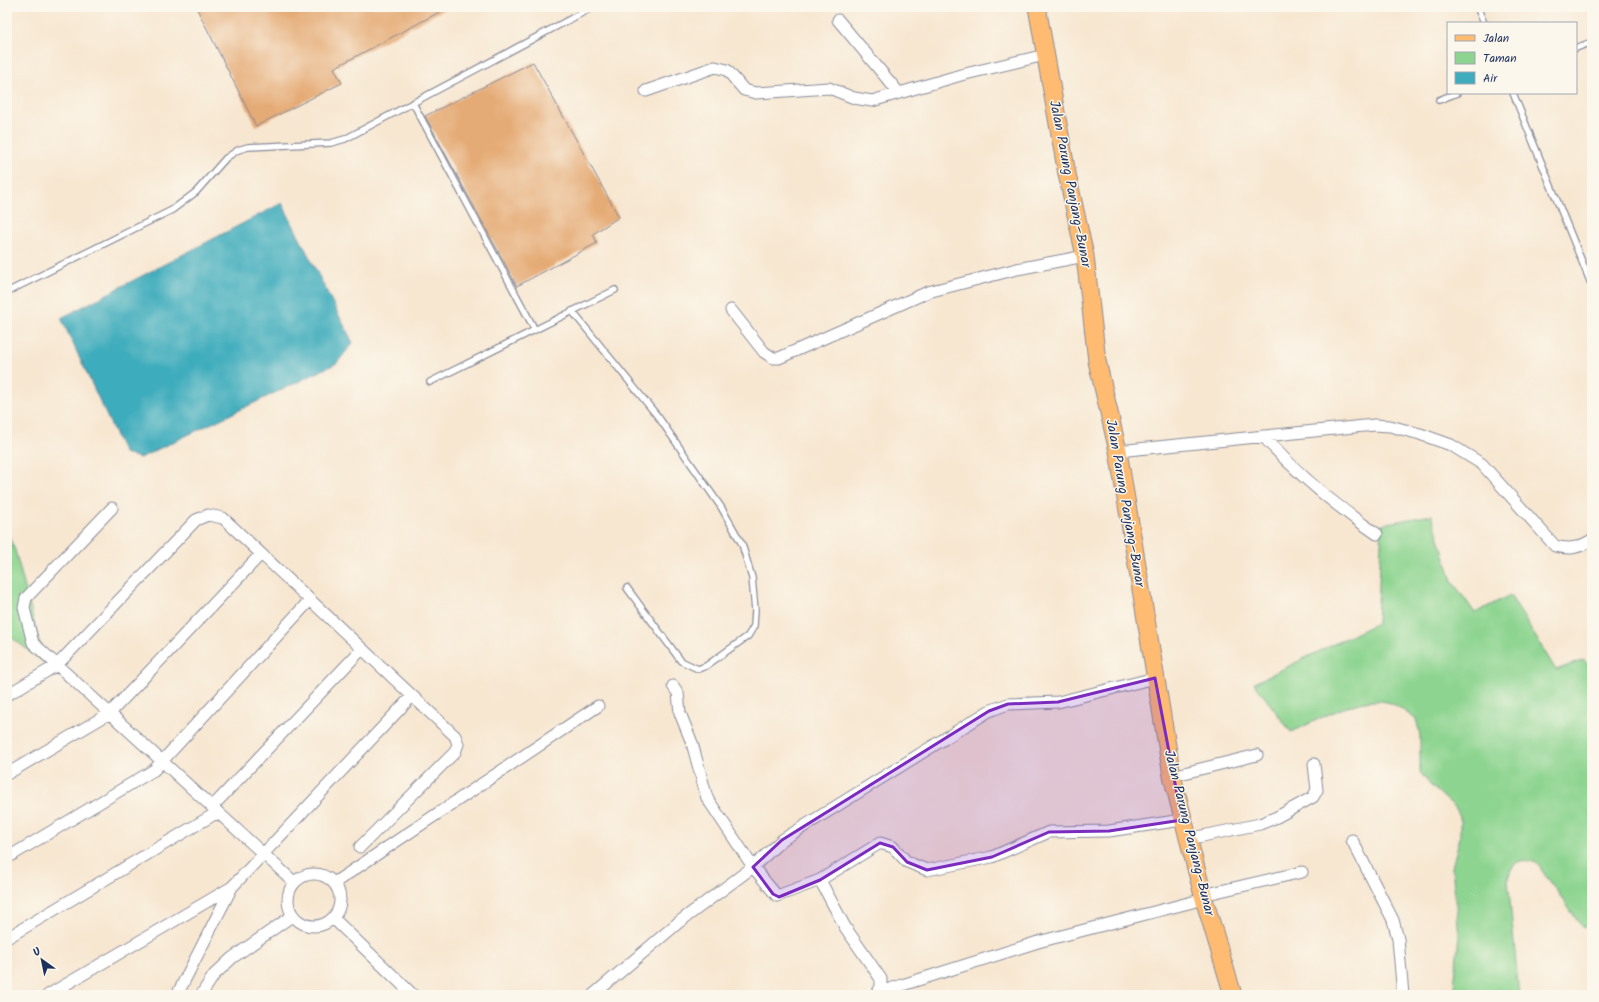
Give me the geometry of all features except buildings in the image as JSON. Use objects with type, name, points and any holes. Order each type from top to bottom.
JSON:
[{"type":"main road","name":"Jalan Parung Panjang–Bunar","points":[[1037,7],[1067,174],[1085,256],[1097,361],[1118,450],[1172,776],[1182,820],[1233,995]]},
{"type":"street","points":[[838,20],[899,93]]},
{"type":"street","points":[[646,91],[715,68],[727,70],[744,90],[756,93],[829,88],[854,98],[872,101],[961,75],[1045,55]]},
{"type":"street","points":[[731,310],[764,352],[772,358],[779,358],[928,292],[1017,269],[1085,256]]},
{"type":"street","points":[[1118,450],[1374,425],[1390,426],[1451,444],[1482,464],[1555,546],[1569,550],[1579,548],[1592,540]]},
{"type":"street","points":[[1263,436],[1290,465],[1338,507],[1377,534]]},
{"type":"street","points":[[112,508],[26,598],[24,608],[33,643],[294,882]]},
{"type":"street","points":[[7,695],[57,665],[196,520],[208,515],[223,518],[455,736],[458,744],[455,752],[360,847]]},
{"type":"street","points":[[7,774],[110,713],[261,554]]},
{"type":"street","points":[[7,858],[154,770],[310,600]]},
{"type":"street","points":[[7,938],[215,810],[362,649]]},
{"type":"street","points":[[593,995],[679,922],[753,867],[782,840],[989,711],[1008,704],[1058,702],[1155,678]]},
{"type":"street","points":[[673,686],[678,693],[680,713],[692,743],[707,798],[753,867],[777,896],[820,880],[880,843],[893,847],[906,862],[927,870],[992,857],[1049,832],[1109,831],[1182,820]]},
{"type":"street","points":[[177,995],[232,887],[412,696]]},
{"type":"street","points":[[334,883],[598,706]]},
{"type":"street","points":[[1172,776],[1256,755]]},
{"type":"street","points":[[1188,839],[1260,824],[1277,817],[1313,797],[1317,790],[1314,764]]},
{"type":"street","points":[[1352,840],[1393,920],[1398,939],[1403,995]]},
{"type":"street","points":[[877,994],[1038,942],[1302,872]]},
{"type":"street","points":[[310,874],[323,876],[334,883],[339,892],[340,901],[338,910],[333,918],[326,924],[308,926],[299,922],[292,916],[287,899],[289,890],[294,882],[301,877],[310,874]]},
{"type":"street","points":[[820,880],[845,927],[881,979],[882,987],[877,994]]},
{"type":"street","points":[[48,995],[232,887]]},
{"type":"street","points":[[201,995],[214,975],[232,958],[292,916]]},
{"type":"street","points":[[333,918],[413,995]]},
{"type":"lane","points":[[7,292],[172,210],[196,192],[226,158],[238,150],[248,147],[331,143],[345,139],[593,7]]},
{"type":"lane","points":[[1477,7],[1484,22]]},
{"type":"lane","points":[[1577,48],[1592,42]]},
{"type":"lane","points":[[1439,100],[1454,94]]},
{"type":"lane","points":[[1513,94],[1592,286]]},
{"type":"lane","points":[[413,103],[535,330]]},
{"type":"lane","points":[[430,382],[615,290]]},
{"type":"lane","points":[[572,311],[658,418],[721,507],[742,544],[752,578],[756,610],[754,626],[748,636],[706,666],[698,668],[681,661],[627,588]]},
{"type":"highlighted area","points":[[1155,678],[1182,820],[1109,831],[1049,832],[992,857],[927,870],[907,862],[893,847],[880,843],[820,880],[779,897],[773,894],[753,867],[782,840],[989,711],[1008,704],[1058,702]]},
{"type":"green space","points":[[1432,515],[1452,581],[1475,613],[1510,595],[1556,670],[1584,660],[1592,669],[1592,929],[1582,927],[1538,864],[1522,861],[1514,865],[1509,874],[1508,880],[1519,995],[1457,995],[1454,987],[1459,935],[1452,867],[1460,837],[1460,816],[1455,807],[1431,786],[1420,772],[1420,735],[1416,719],[1391,703],[1376,701],[1364,702],[1338,710],[1291,732],[1254,683],[1377,623],[1382,524]]},
{"type":"green space","points":[[7,533],[15,550],[45,663],[7,634]]},
{"type":"water","points":[[282,203],[353,343],[337,363],[140,458],[124,453],[61,318]]}]
